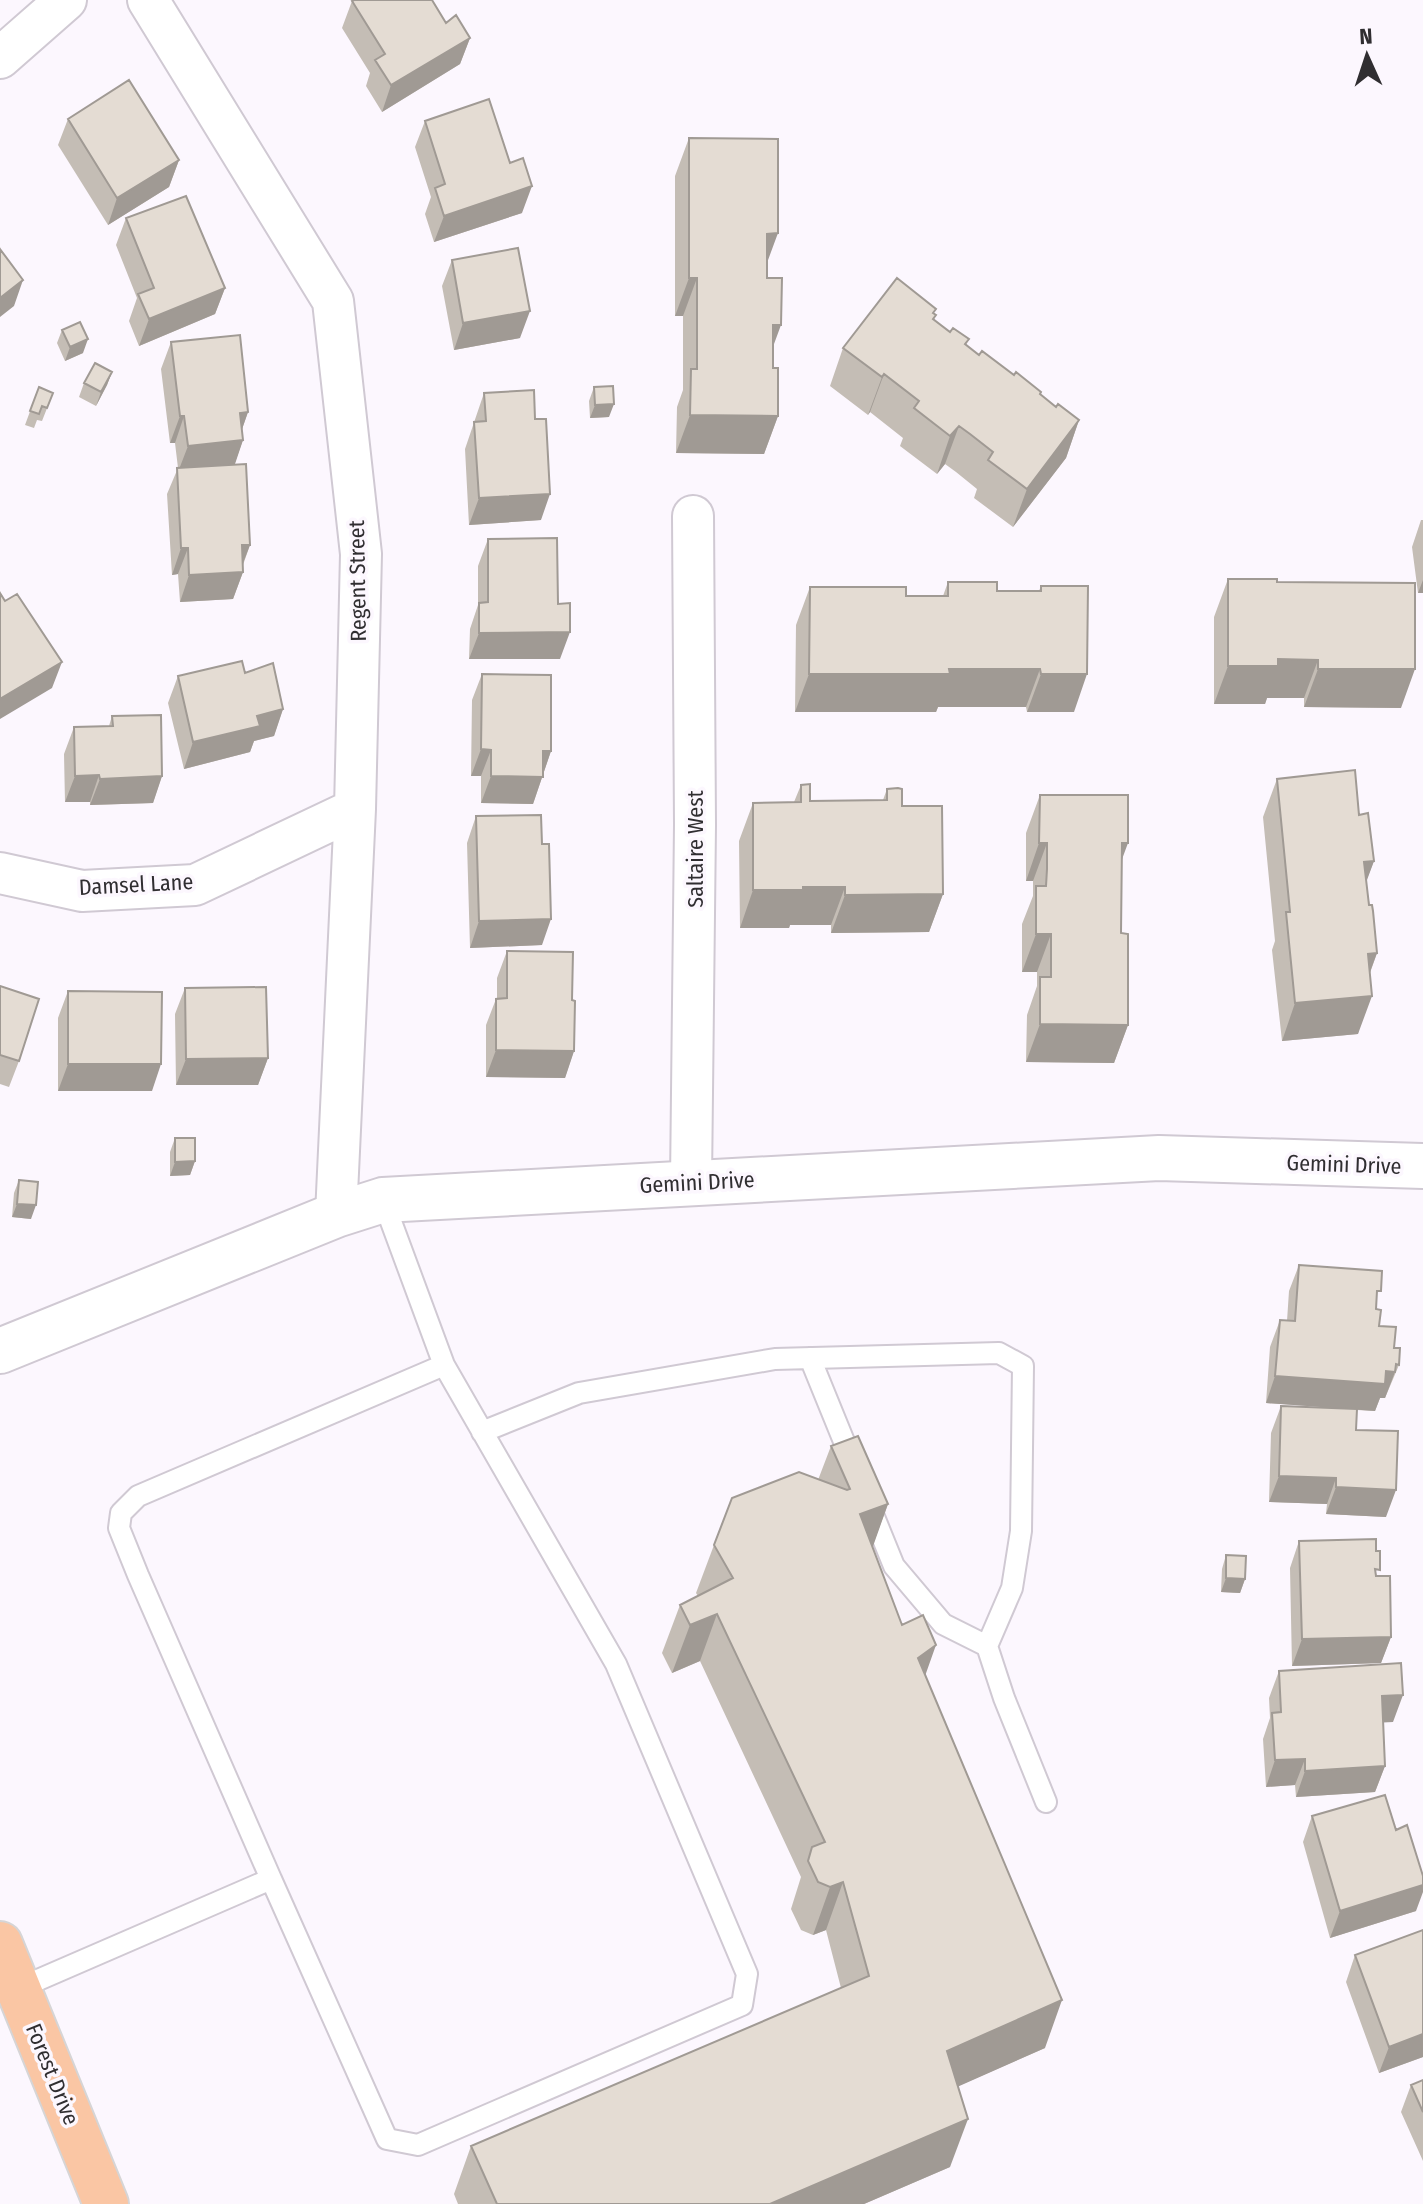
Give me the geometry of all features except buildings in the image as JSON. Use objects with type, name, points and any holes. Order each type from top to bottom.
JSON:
[{"type":"main road","name":"Forest Drive","points":[[0,1944],[9,1992],[106,2204]]},
{"type":"street","points":[[0,58],[66,0]]},
{"type":"street","name":"Regent Street","points":[[148,0],[333,301],[361,554],[355,809],[336,1215]]},
{"type":"street","name":"Saltaire West","points":[[691,1182],[695,825],[693,516]]},
{"type":"street","name":"Damsel Lane","points":[[0,873],[82,891],[195,885],[355,809]]},
{"type":"street","name":"Gemini Drive","points":[[0,1351],[336,1215],[383,1200],[1159,1158],[1423,1166]]},
{"type":"lane","points":[[383,1200],[444,1365],[616,1664],[747,1974],[742,2005],[418,2145],[387,2139],[119,1528],[121,1513],[138,1496],[444,1365]]},
{"type":"lane","points":[[482,1432],[579,1393],[775,1359],[999,1353],[1023,1366],[1021,1531],[1012,1588],[987,1646],[1004,1698],[1046,1802]]},
{"type":"lane","points":[[810,1358],[894,1566],[943,1624],[987,1646]]},
{"type":"lane","points":[[9,1992],[271,1879]]}]
